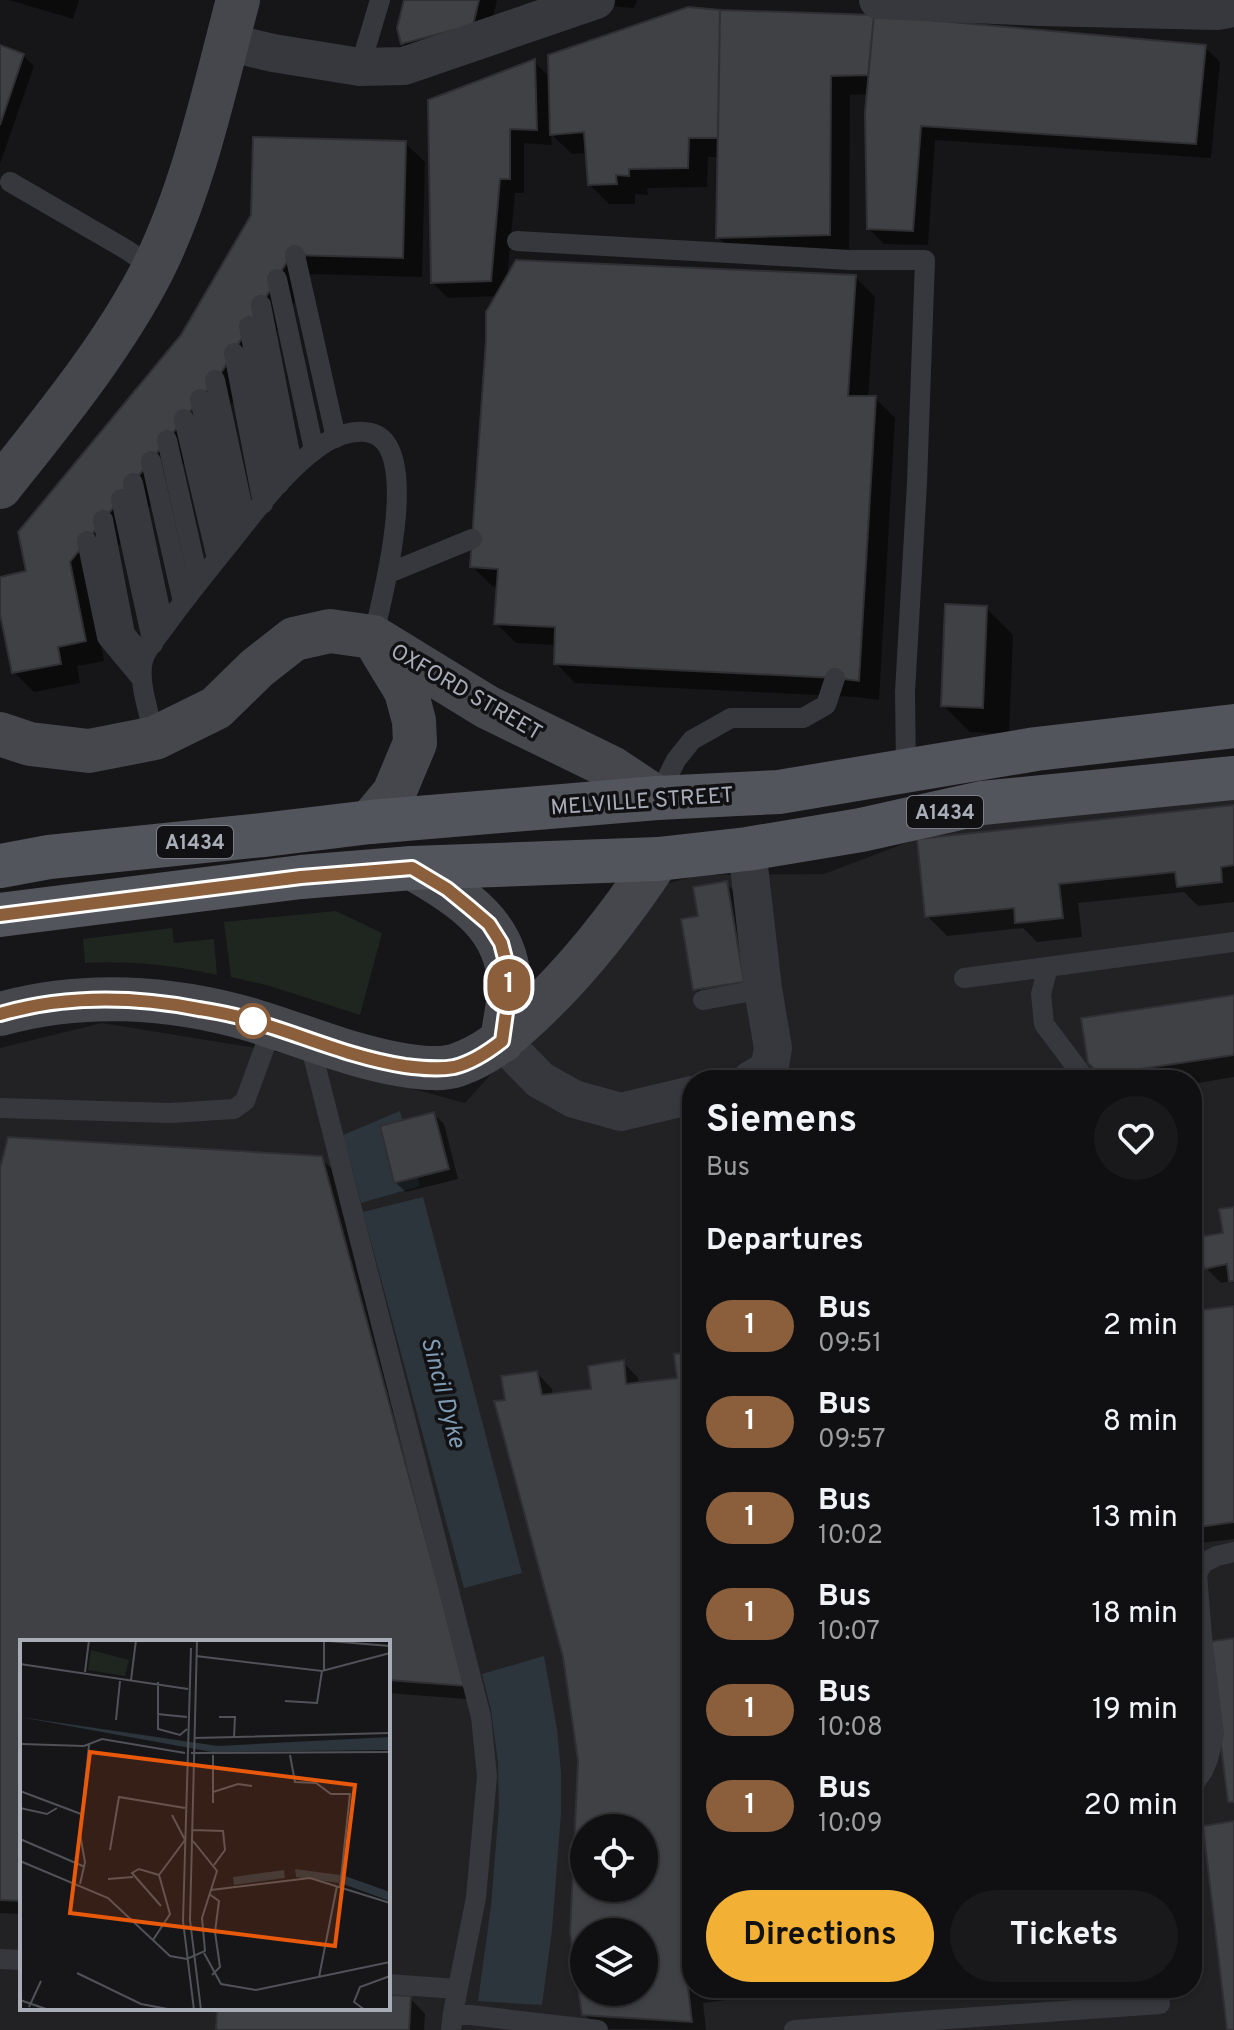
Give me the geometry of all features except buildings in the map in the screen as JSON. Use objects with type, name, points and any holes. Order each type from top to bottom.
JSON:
[{"type":"main road","points":[[0,487],[110,342],[153,268],[194,162],[238,0]]},
{"type":"main road","points":[[0,734],[30,744],[89,751],[155,738],[216,708],[257,668],[294,639],[330,631],[373,637]]},
{"type":"main road","name":"OXFORD STREET","points":[[373,637],[487,707],[612,768],[657,798]]},
{"type":"main road","name":"OXFORD STREET","points":[[370,822],[394,793],[415,743],[414,721],[406,691],[373,637]]},
{"type":"main road","name":"MELVILLE STREET","points":[[0,866],[49,857],[370,822],[657,798],[779,792],[1036,749],[1234,726]]},
{"type":"main road","name":"A1434","points":[[0,915],[301,877],[412,868],[658,859],[747,849],[861,830],[982,803],[1234,778]]},
{"type":"main road","points":[[0,1014],[51,1002],[87,998],[156,1002],[250,1020],[385,1063],[426,1068],[454,1067],[486,1053],[502,1041],[564,983],[633,898],[658,859]]},
{"type":"main road","points":[[412,868],[447,889],[489,924],[501,943],[509,991],[502,1041]]},
{"type":"street","points":[[226,42],[360,67],[404,66],[596,0]]},
{"type":"street","points":[[878,0],[1217,11],[1234,8]]},
{"type":"street","points":[[747,849],[773,1048],[770,1065],[766,1070]]},
{"type":"street","points":[[502,1041],[540,1080],[574,1099],[621,1112],[682,1097]]},
{"type":"lane","points":[[360,67],[380,0]]},
{"type":"lane","points":[[10,182],[153,268]]},
{"type":"lane","points":[[517,241],[850,260],[925,260],[905,692],[906,770]]},
{"type":"lane","points":[[295,255],[336,438]]},
{"type":"lane","points":[[277,279],[314,450]]},
{"type":"lane","points":[[261,305],[286,477]]},
{"type":"lane","points":[[249,326],[286,477]]},
{"type":"lane","points":[[234,353],[263,504]]},
{"type":"lane","points":[[215,380],[246,523]]},
{"type":"lane","points":[[200,399],[224,551]]},
{"type":"lane","points":[[184,419],[224,551]]},
{"type":"lane","points":[[141,678],[154,643],[183,602],[286,477],[314,450],[360,430],[379,435],[389,449],[398,474],[389,573],[373,637]]},
{"type":"lane","points":[[167,440],[199,582]]},
{"type":"lane","points":[[151,461],[183,602]]},
{"type":"lane","points":[[127,491],[154,643]]},
{"type":"lane","points":[[103,520],[125,634],[154,643]]},
{"type":"lane","points":[[389,573],[472,539]]},
{"type":"lane","points":[[87,541],[107,637],[141,678],[155,738]]},
{"type":"lane","points":[[657,798],[676,760],[692,740],[731,718],[803,718],[826,705],[835,678]]},
{"type":"lane","points":[[964,978],[1234,942]]},
{"type":"lane","points":[[1048,967],[1041,994],[1044,1024],[1078,1070]]},
{"type":"lane","points":[[703,1000],[763,989]]},
{"type":"lane","points":[[0,1108],[171,1113],[234,1109],[245,1101],[290,1033]]},
{"type":"lane","points":[[290,1033],[481,1717],[487,1776],[476,1898],[452,2022],[476,2016],[598,2030]]},
{"type":"lane","points":[[1202,1565],[1217,1556],[1234,1552]]},
{"type":"lane","points":[[1202,1637],[1214,1734],[1202,1772]]},
{"type":"lane","points":[[0,1959],[20,1960]]},
{"type":"lane","points":[[390,1984],[457,1989]]},
{"type":"lane","points":[[794,2030],[1160,2004],[1159,1998]]},
{"type":"shaded area","points":[[1234,798],[1234,2030],[0,2030],[0,1048],[102,1023],[269,1050],[465,1103],[662,885],[699,875],[824,874],[977,816]]},
{"type":"shaded area","points":[[336,911],[382,933],[360,1015],[231,977],[224,922]]},
{"type":"shaded area","points":[[172,928],[174,943],[214,939],[217,975],[152,964],[85,963],[83,939]]},
{"type":"water","points":[[400,1111],[420,1186],[361,1203],[343,1135]]},
{"type":"water","name":"Sincil Dyke","points":[[423,1197],[522,1573],[464,1588],[363,1212]]},
{"type":"water","points":[[544,1656],[557,1729],[561,1813],[552,1930],[542,2005],[478,2001],[491,1906],[499,1807],[498,1763],[491,1710],[482,1674]]},
{"type":"bus line","name":"1","points":[[0,915],[301,877],[412,868],[447,889],[489,924],[501,943],[509,991],[502,1041],[486,1053],[454,1067],[426,1068],[385,1063],[250,1020],[156,1002],[87,998],[51,1002],[0,1014]]}]
